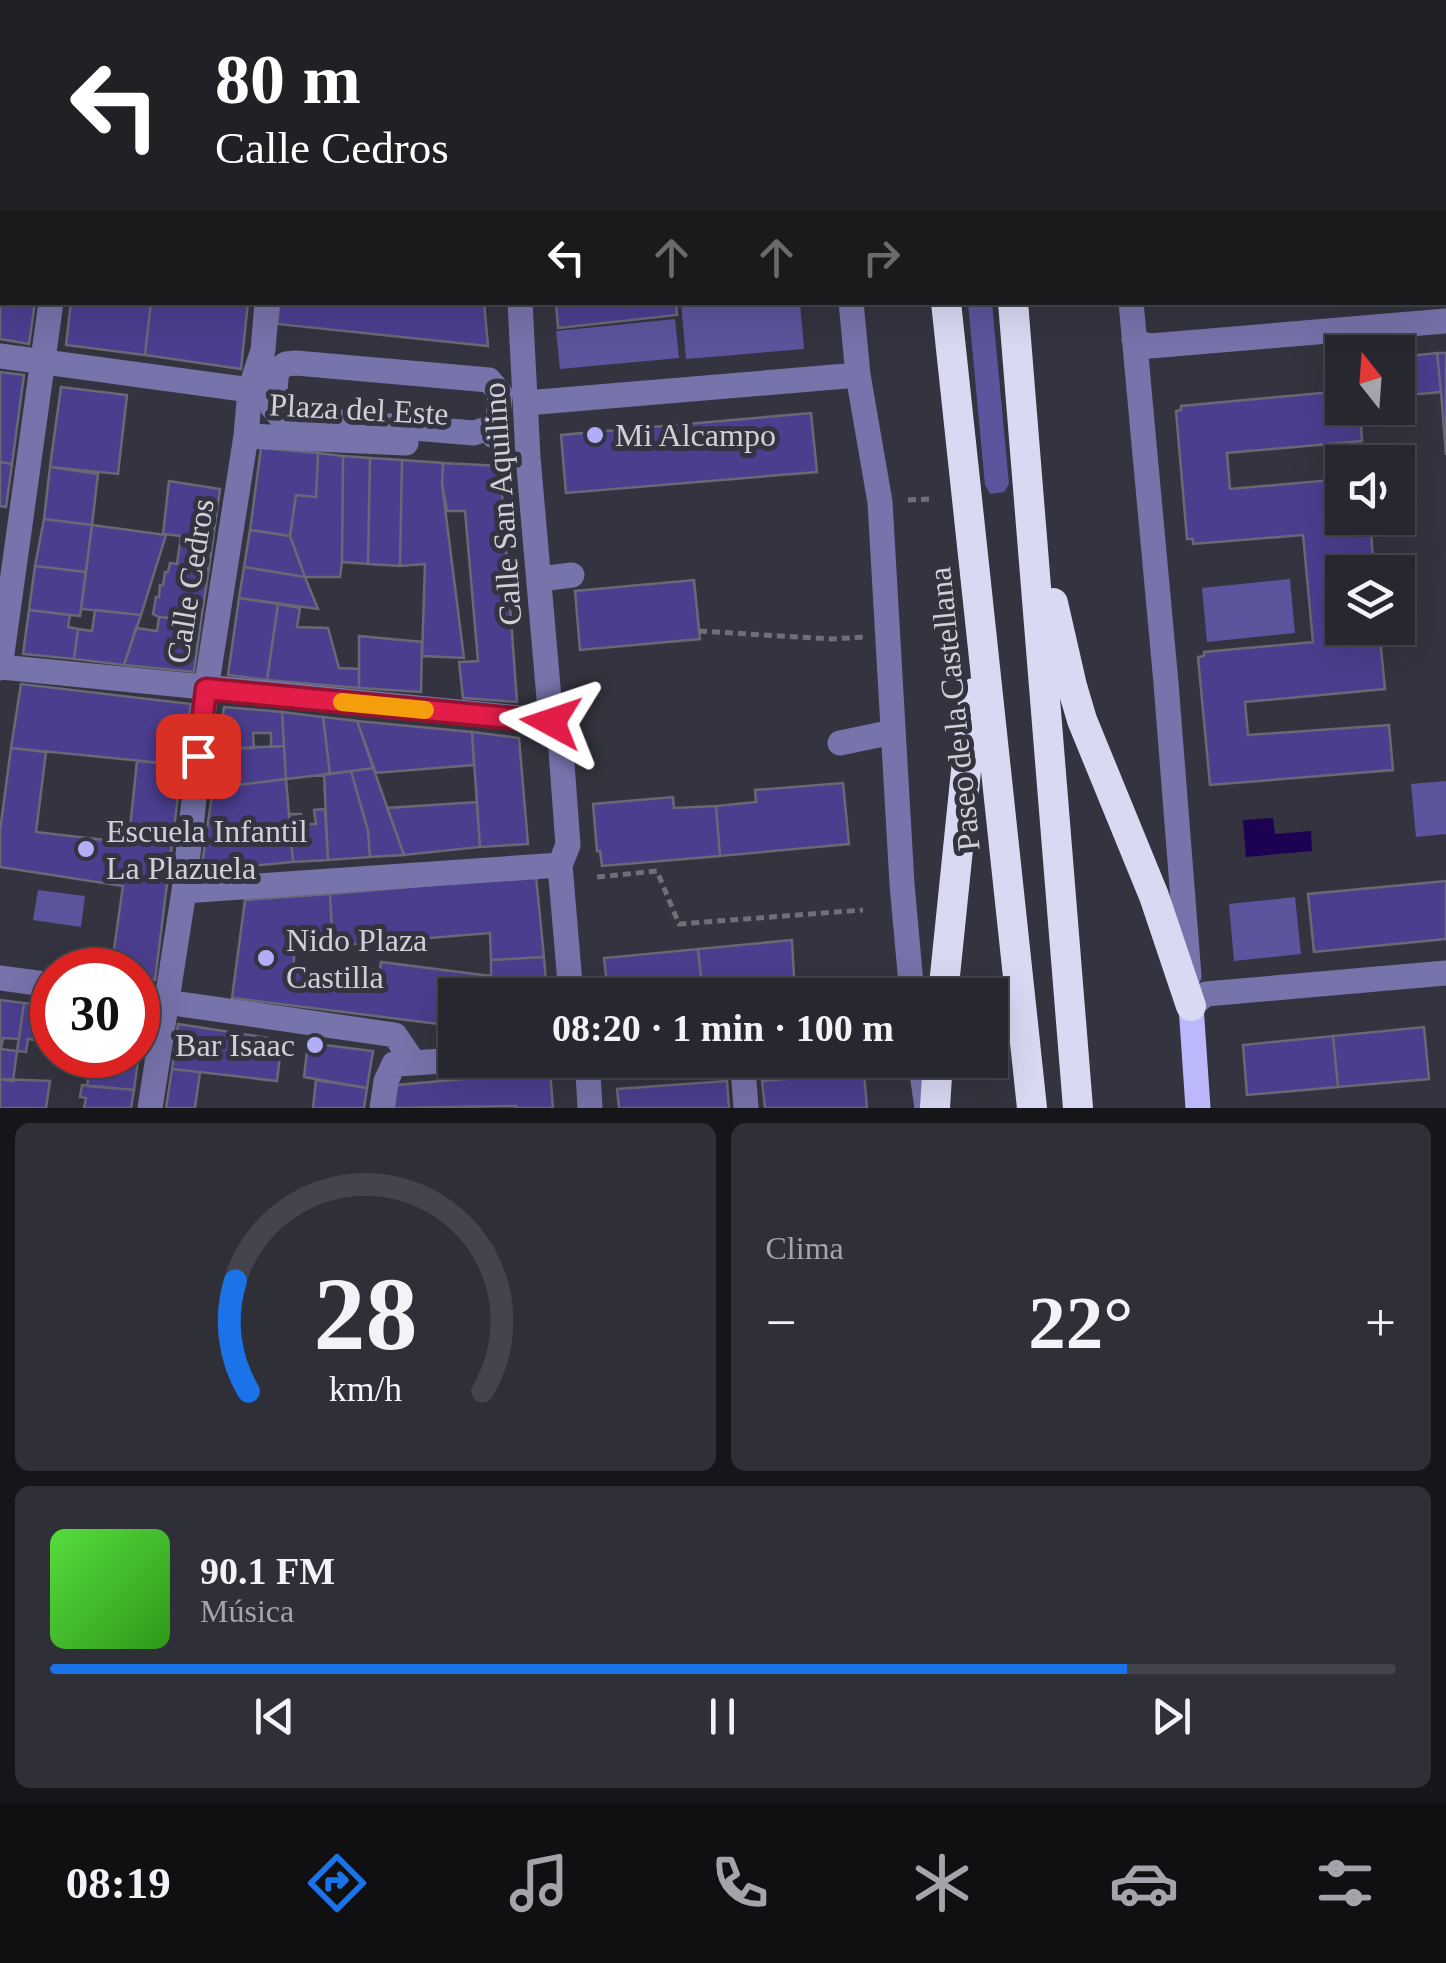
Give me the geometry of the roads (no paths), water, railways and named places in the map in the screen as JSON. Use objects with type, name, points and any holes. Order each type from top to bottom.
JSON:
[{"type":"highway","name":"Paseo de la Castellana","points":[[946,305],[1032,1108]]},
{"type":"highway","points":[[1013,305],[1078,1108]]},
{"type":"highway","points":[[1029,494],[1082,720],[1154,896],[1191,1006]]},
{"type":"highway","points":[[944,978],[980,630]]},
{"type":"highway","points":[[936,1108],[937,1078]]},
{"type":"main road","points":[[1191,1006],[1198,1108]]},
{"type":"street","points":[[51,305],[0,667],[551,722]]},
{"type":"street","name":"Calle Cedros","points":[[150,1108],[184,891],[206,689],[250,390],[278,358],[268,305]]},
{"type":"street","name":"Calle San Aquilino","points":[[520,305],[551,722],[560,738],[568,845],[560,865],[570,978]]},
{"type":"street","name":"Paseo de la Castellana","points":[[852,305],[858,375],[880,502],[910,978]]},
{"type":"street","points":[[1131,305],[1191,1006]]},
{"type":"street","points":[[1134,339],[1150,346],[1446,321]]},
{"type":"street","points":[[0,356],[250,390]]},
{"type":"street","points":[[278,358],[296,363],[489,380],[500,393],[498,421],[493,432],[474,433],[281,421],[273,408],[278,358]]},
{"type":"street","name":"Plaza del Este","points":[[278,358],[525,370]]},
{"type":"street","points":[[526,403],[858,375]]},
{"type":"street","name":"Plaza del Este","points":[[246,436],[528,448]]},
{"type":"street","points":[[540,579],[572,575]]},
{"type":"street","points":[[840,743],[893,732]]},
{"type":"street","points":[[184,891],[560,865]]},
{"type":"street","points":[[1191,1006],[1206,994],[1446,972]]},
{"type":"street","points":[[0,978],[30,982]]},
{"type":"street","points":[[160,1001],[395,1036],[414,1062]]},
{"type":"street","points":[[382,1108],[386,1081],[394,1064],[438,1061]]},
{"type":"street","points":[[588,1078],[590,1108]]},
{"type":"street","points":[[923,1078],[927,1108]]},
{"type":"street","points":[[744,1082],[746,1108]]},
{"type":"place","name":"Mi Alcampo","points":[[595,435]]},
{"type":"place","name":"Escuela Infantil La Plazuela","points":[[86,849]]},
{"type":"place","name":"Nido Plaza Castilla","points":[[266,958]]},
{"type":"place","name":"Bar Isaac","points":[[315,1045]]}]
